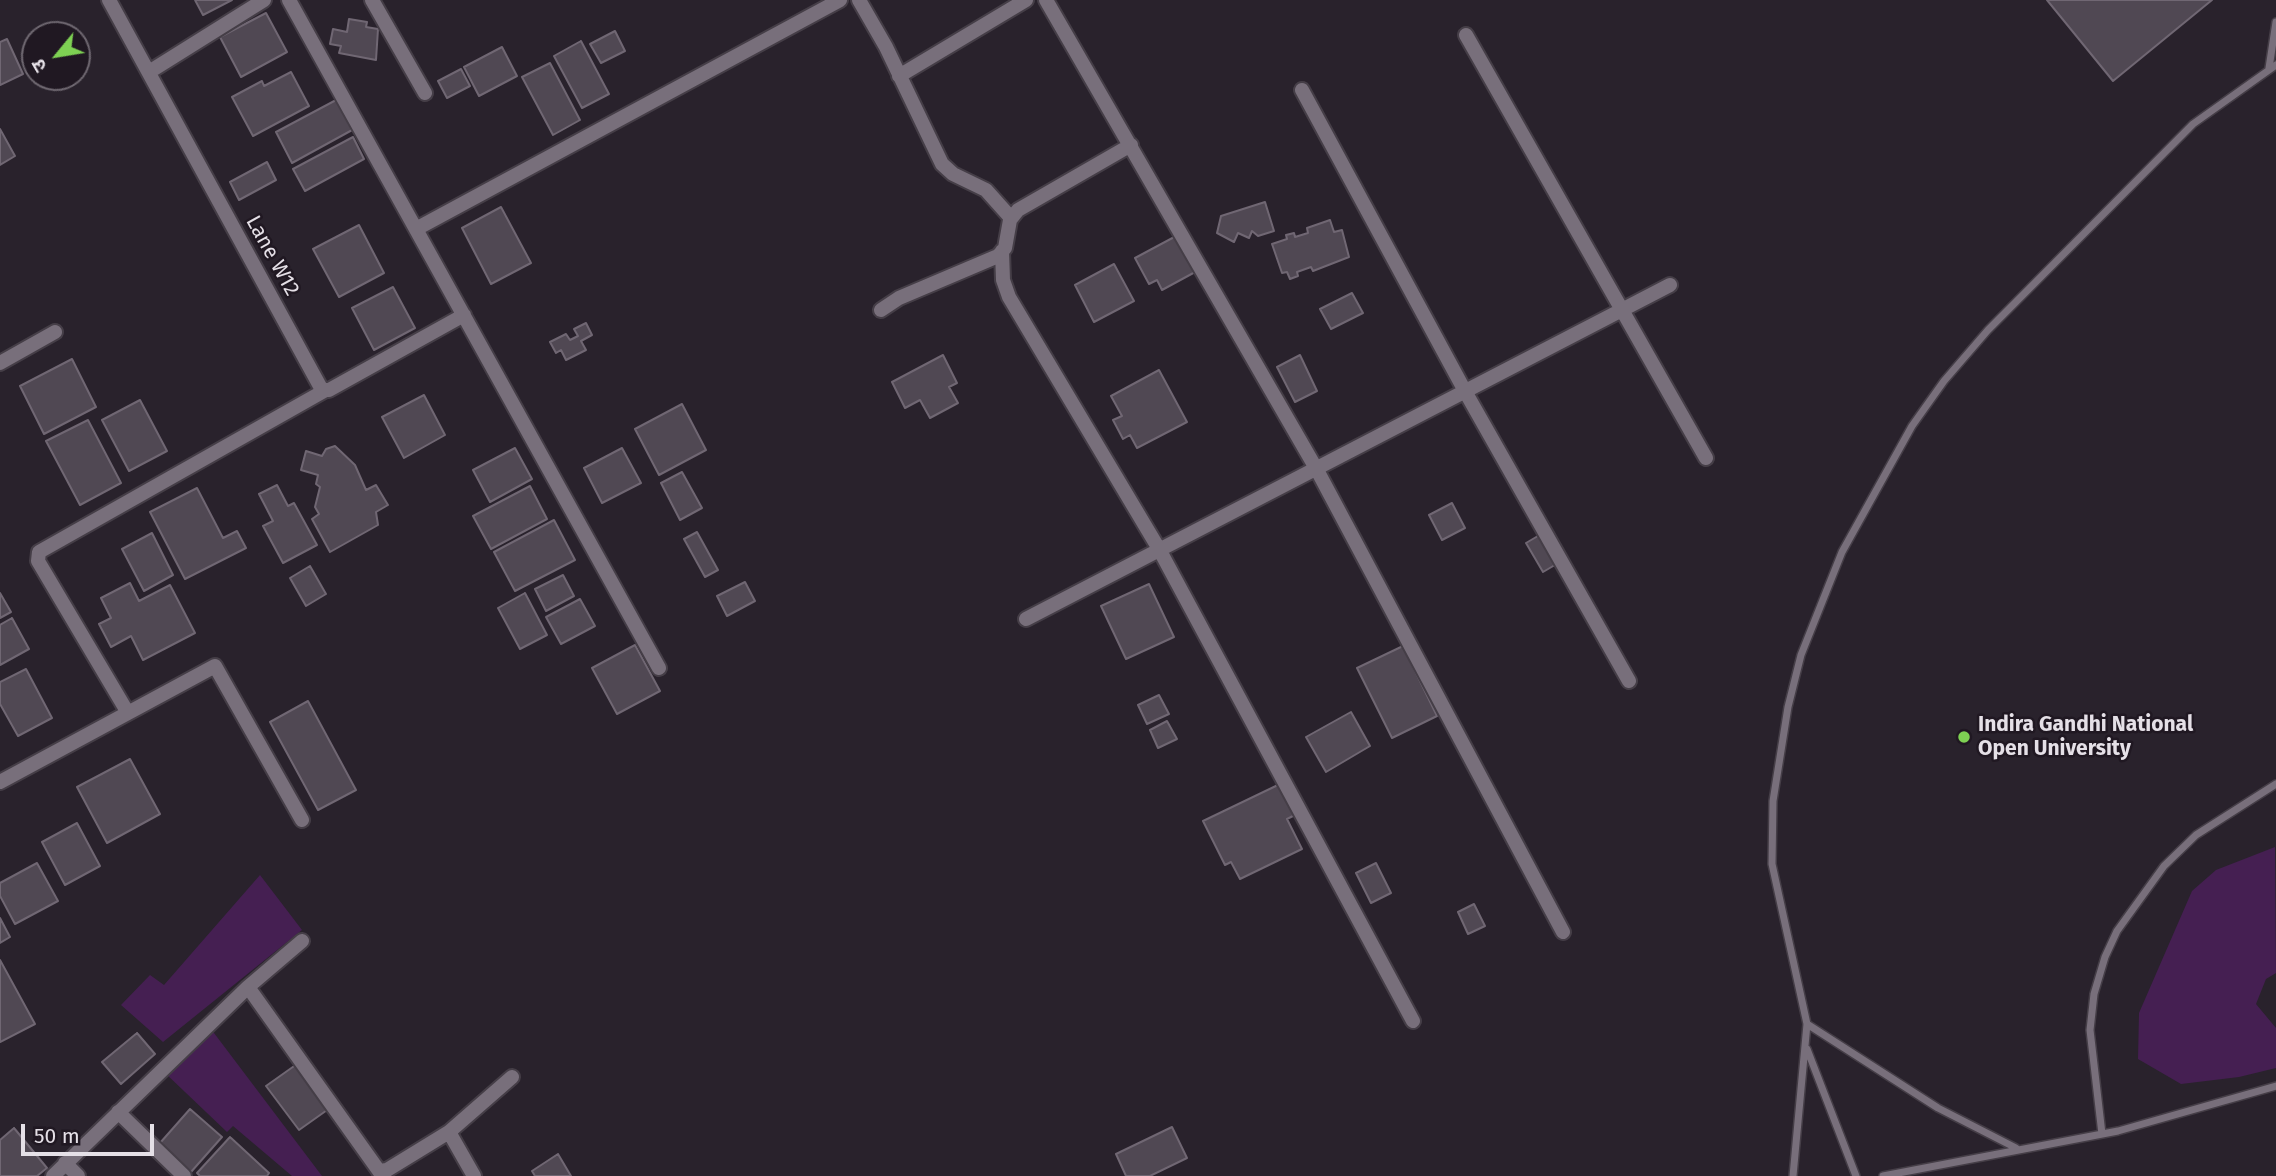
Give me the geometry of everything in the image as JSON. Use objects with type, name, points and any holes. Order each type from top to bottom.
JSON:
[{"type":"street","name":"Lane W12","points":[[109,0],[324,391]]},
{"type":"street","points":[[149,72],[264,0]]},
{"type":"street","points":[[289,0],[659,668]]},
{"type":"street","points":[[372,0],[425,93]]},
{"type":"street","points":[[416,229],[840,0]]},
{"type":"street","points":[[859,0],[886,47],[942,164],[953,174],[986,190],[1011,218]]},
{"type":"street","points":[[899,76],[1026,0]]},
{"type":"street","points":[[1046,0],[1317,470],[1563,932]]},
{"type":"street","points":[[1466,35],[1706,458]]},
{"type":"street","points":[[1302,90],[1466,393],[1629,681]]},
{"type":"street","points":[[1131,145],[1024,206],[1011,218],[1002,251],[1003,280],[1009,297],[1159,549],[1413,1021]]},
{"type":"street","points":[[881,310],[899,298],[968,271],[1002,251]]},
{"type":"street","points":[[1026,619],[1624,312],[1670,285]]},
{"type":"street","points":[[128,713],[38,561],[39,552],[464,315]]},
{"type":"street","points":[[0,363],[55,332]]},
{"type":"street","points":[[0,782],[211,667],[218,668],[302,820]]},
{"type":"street","points":[[53,1176],[248,988],[302,941]]},
{"type":"street","points":[[248,988],[374,1168],[387,1170],[449,1132],[512,1077]]},
{"type":"street","points":[[118,1112],[184,1176]]},
{"type":"street","points":[[449,1132],[474,1176]]},
{"type":"street","points":[[65,1163],[78,1176]]},
{"type":"lane","points":[[1793,1176],[1807,1024],[1772,864],[1773,801],[1788,707],[1801,655],[1842,552],[1912,426],[1944,381],[1988,330],[2193,124],[2273,66],[2276,22]]},
{"type":"lane","points":[[2102,1134],[2090,1030],[2094,994],[2105,957],[2117,931],[2164,866],[2196,835],[2276,784]]},
{"type":"lane","points":[[1807,1024],[1938,1108],[2017,1148]]},
{"type":"lane","points":[[1806,1048],[1856,1176]]},
{"type":"lane","points":[[1883,1176],[2017,1148],[2102,1134],[2276,1086]]},
{"type":"shaded area","points":[[2275,847],[2276,973],[2266,979],[2256,1004],[2276,1028],[2276,1068],[2239,1077],[2181,1084],[2138,1059],[2139,1013],[2192,891],[2216,870]]},
{"type":"shaded area","points":[[260,875],[302,930],[163,1042],[121,1005],[150,975],[164,985]]},
{"type":"shaded area","points":[[211,1029],[322,1176],[292,1176],[233,1126],[227,1132],[164,1072]]},
{"type":"building","points":[[195,0],[232,0],[203,15]]},
{"type":"building","points":[[2047,0],[2212,0],[2113,81]]},
{"type":"building","points":[[266,13],[287,52],[241,77],[220,37]]},
{"type":"building","points":[[349,19],[367,22],[366,27],[378,29],[376,60],[339,53],[341,46],[330,44],[333,29],[347,32]]},
{"type":"building","points":[[615,31],[625,51],[601,63],[590,44]]},
{"type":"building","points":[[7,39],[21,75],[0,85],[0,42]]},
{"type":"building","points":[[581,41],[609,94],[582,108],[554,56]]},
{"type":"building","points":[[502,47],[517,76],[479,96],[464,67]]},
{"type":"building","points":[[550,63],[580,120],[553,135],[522,77]]},
{"type":"building","points":[[461,69],[470,86],[447,98],[438,81]]},
{"type":"building","points":[[291,72],[309,106],[253,136],[232,97],[262,81],[264,86]]},
{"type":"building","points":[[338,99],[354,129],[292,163],[276,132]]},
{"type":"building","points":[[0,129],[15,156],[0,165]]},
{"type":"building","points":[[353,137],[364,159],[305,191],[293,169]]},
{"type":"building","points":[[267,162],[276,180],[239,200],[230,182]]},
{"type":"building","points":[[1265,202],[1274,231],[1258,236],[1252,231],[1249,238],[1238,233],[1234,242],[1217,233],[1221,216]]},
{"type":"building","points":[[501,207],[531,263],[491,284],[462,228]]},
{"type":"building","points":[[1330,220],[1334,232],[1342,230],[1349,257],[1313,271],[1311,267],[1297,272],[1298,276],[1290,279],[1287,272],[1282,273],[1272,244],[1287,239],[1286,235],[1294,233],[1295,237],[1308,233],[1307,228]]},
{"type":"building","points":[[359,225],[384,273],[339,297],[313,249]]},
{"type":"building","points":[[1178,235],[1197,271],[1162,290],[1157,280],[1149,284],[1135,258]]},
{"type":"building","points":[[1114,264],[1134,301],[1094,322],[1075,285]]},
{"type":"building","points":[[393,287],[415,328],[374,350],[352,308]]},
{"type":"building","points":[[1352,293],[1363,313],[1331,329],[1320,309]]},
{"type":"building","points":[[586,323],[592,335],[581,341],[586,350],[566,360],[561,350],[556,353],[550,342],[566,334],[570,340],[578,336],[574,329]]},
{"type":"building","points":[[943,355],[957,383],[949,387],[958,403],[930,418],[920,400],[905,408],[892,382]]},
{"type":"building","points":[[1300,355],[1317,391],[1295,402],[1277,367]]},
{"type":"building","points":[[72,359],[96,407],[44,434],[20,386]]},
{"type":"building","points":[[1159,370],[1187,422],[1137,448],[1130,435],[1123,439],[1113,420],[1122,416],[1111,396]]},
{"type":"building","points":[[424,395],[445,435],[404,458],[382,417]]},
{"type":"building","points":[[140,400],[167,451],[129,471],[102,420]]},
{"type":"building","points":[[682,404],[706,450],[659,475],[635,429]]},
{"type":"building","points":[[88,420],[121,483],[80,505],[46,441]]},
{"type":"building","points":[[335,446],[355,465],[366,490],[376,485],[388,505],[376,512],[378,525],[330,552],[312,519],[319,514],[315,507],[320,487],[316,484],[318,475],[301,470],[306,451],[322,456],[326,449]]},
{"type":"building","points":[[515,448],[532,479],[490,502],[473,470]]},
{"type":"building","points":[[622,448],[641,483],[602,503],[584,468]]},
{"type":"building","points":[[682,472],[702,508],[680,520],[661,483]]},
{"type":"building","points":[[277,485],[288,506],[294,503],[317,545],[283,563],[263,526],[273,521],[259,494]]},
{"type":"building","points":[[530,486],[547,519],[491,549],[473,516]]},
{"type":"building","points":[[197,488],[223,538],[237,531],[246,548],[185,579],[150,512]]},
{"type":"building","points":[[1452,503],[1465,528],[1442,540],[1429,515]]},
{"type":"building","points":[[554,520],[575,560],[515,591],[494,552]]},
{"type":"building","points":[[697,532],[718,570],[705,577],[684,539]]},
{"type":"building","points":[[152,533],[173,575],[144,591],[122,549]]},
{"type":"building","points":[[1543,533],[1560,562],[1543,572],[1526,543]]},
{"type":"building","points":[[310,566],[326,594],[306,606],[290,578]]},
{"type":"building","points":[[563,575],[574,596],[546,611],[535,589]]},
{"type":"building","points":[[745,582],[755,601],[727,616],[717,596]]},
{"type":"building","points":[[130,583],[139,601],[170,585],[195,633],[143,660],[131,636],[111,647],[99,624],[111,618],[101,598]]},
{"type":"building","points":[[1149,584],[1174,637],[1126,659],[1101,606]]},
{"type":"building","points":[[0,593],[11,612],[0,618]]},
{"type":"building","points":[[525,593],[547,635],[520,649],[498,608]]},
{"type":"building","points":[[580,599],[595,626],[561,644],[546,617]]},
{"type":"building","points":[[12,618],[29,649],[0,665],[0,625]]},
{"type":"building","points":[[635,645],[660,691],[617,714],[592,668]]},
{"type":"building","points":[[1403,646],[1437,716],[1392,738],[1357,668]]},
{"type":"building","points":[[26,669],[52,718],[18,736],[0,704],[0,682]]},
{"type":"building","points":[[1159,695],[1169,714],[1147,724],[1138,705]]},
{"type":"building","points":[[308,701],[356,790],[318,810],[270,722]]},
{"type":"building","points":[[1351,712],[1370,746],[1326,772],[1306,737]]},
{"type":"building","points":[[1167,721],[1177,739],[1158,748],[1150,730]]},
{"type":"building","points":[[130,759],[160,814],[107,843],[77,787]]},
{"type":"building","points":[[1280,784],[1295,815],[1287,819],[1302,849],[1240,879],[1231,862],[1225,865],[1203,821]]},
{"type":"building","points":[[77,823],[100,866],[65,885],[42,842]]},
{"type":"building","points":[[37,863],[58,901],[15,924],[0,896],[0,883]]},
{"type":"building","points":[[1376,863],[1391,893],[1371,903],[1356,873]]},
{"type":"building","points":[[1474,904],[1485,926],[1468,934],[1458,912]]},
{"type":"building","points":[[0,918],[10,937],[0,943]]},
{"type":"building","points":[[0,960],[35,1024],[0,1042]]},
{"type":"building","points":[[137,1033],[155,1054],[121,1084],[102,1062]]},
{"type":"building","points":[[297,1064],[330,1108],[299,1130],[266,1086]]},
{"type":"building","points":[[190,1109],[222,1137],[191,1172],[160,1143]]},
{"type":"building","points":[[1172,1127],[1187,1158],[1150,1176],[1126,1176],[1116,1154]]},
{"type":"building","points":[[14,1128],[47,1168],[37,1176],[0,1176],[0,1140]]},
{"type":"building","points":[[230,1137],[269,1173],[267,1176],[200,1176],[197,1173]]},
{"type":"building","points":[[558,1154],[571,1176],[535,1176],[532,1171]]},
{"type":"place","name":"Indira Gandhi National Open University","points":[[1964,737]]}]
